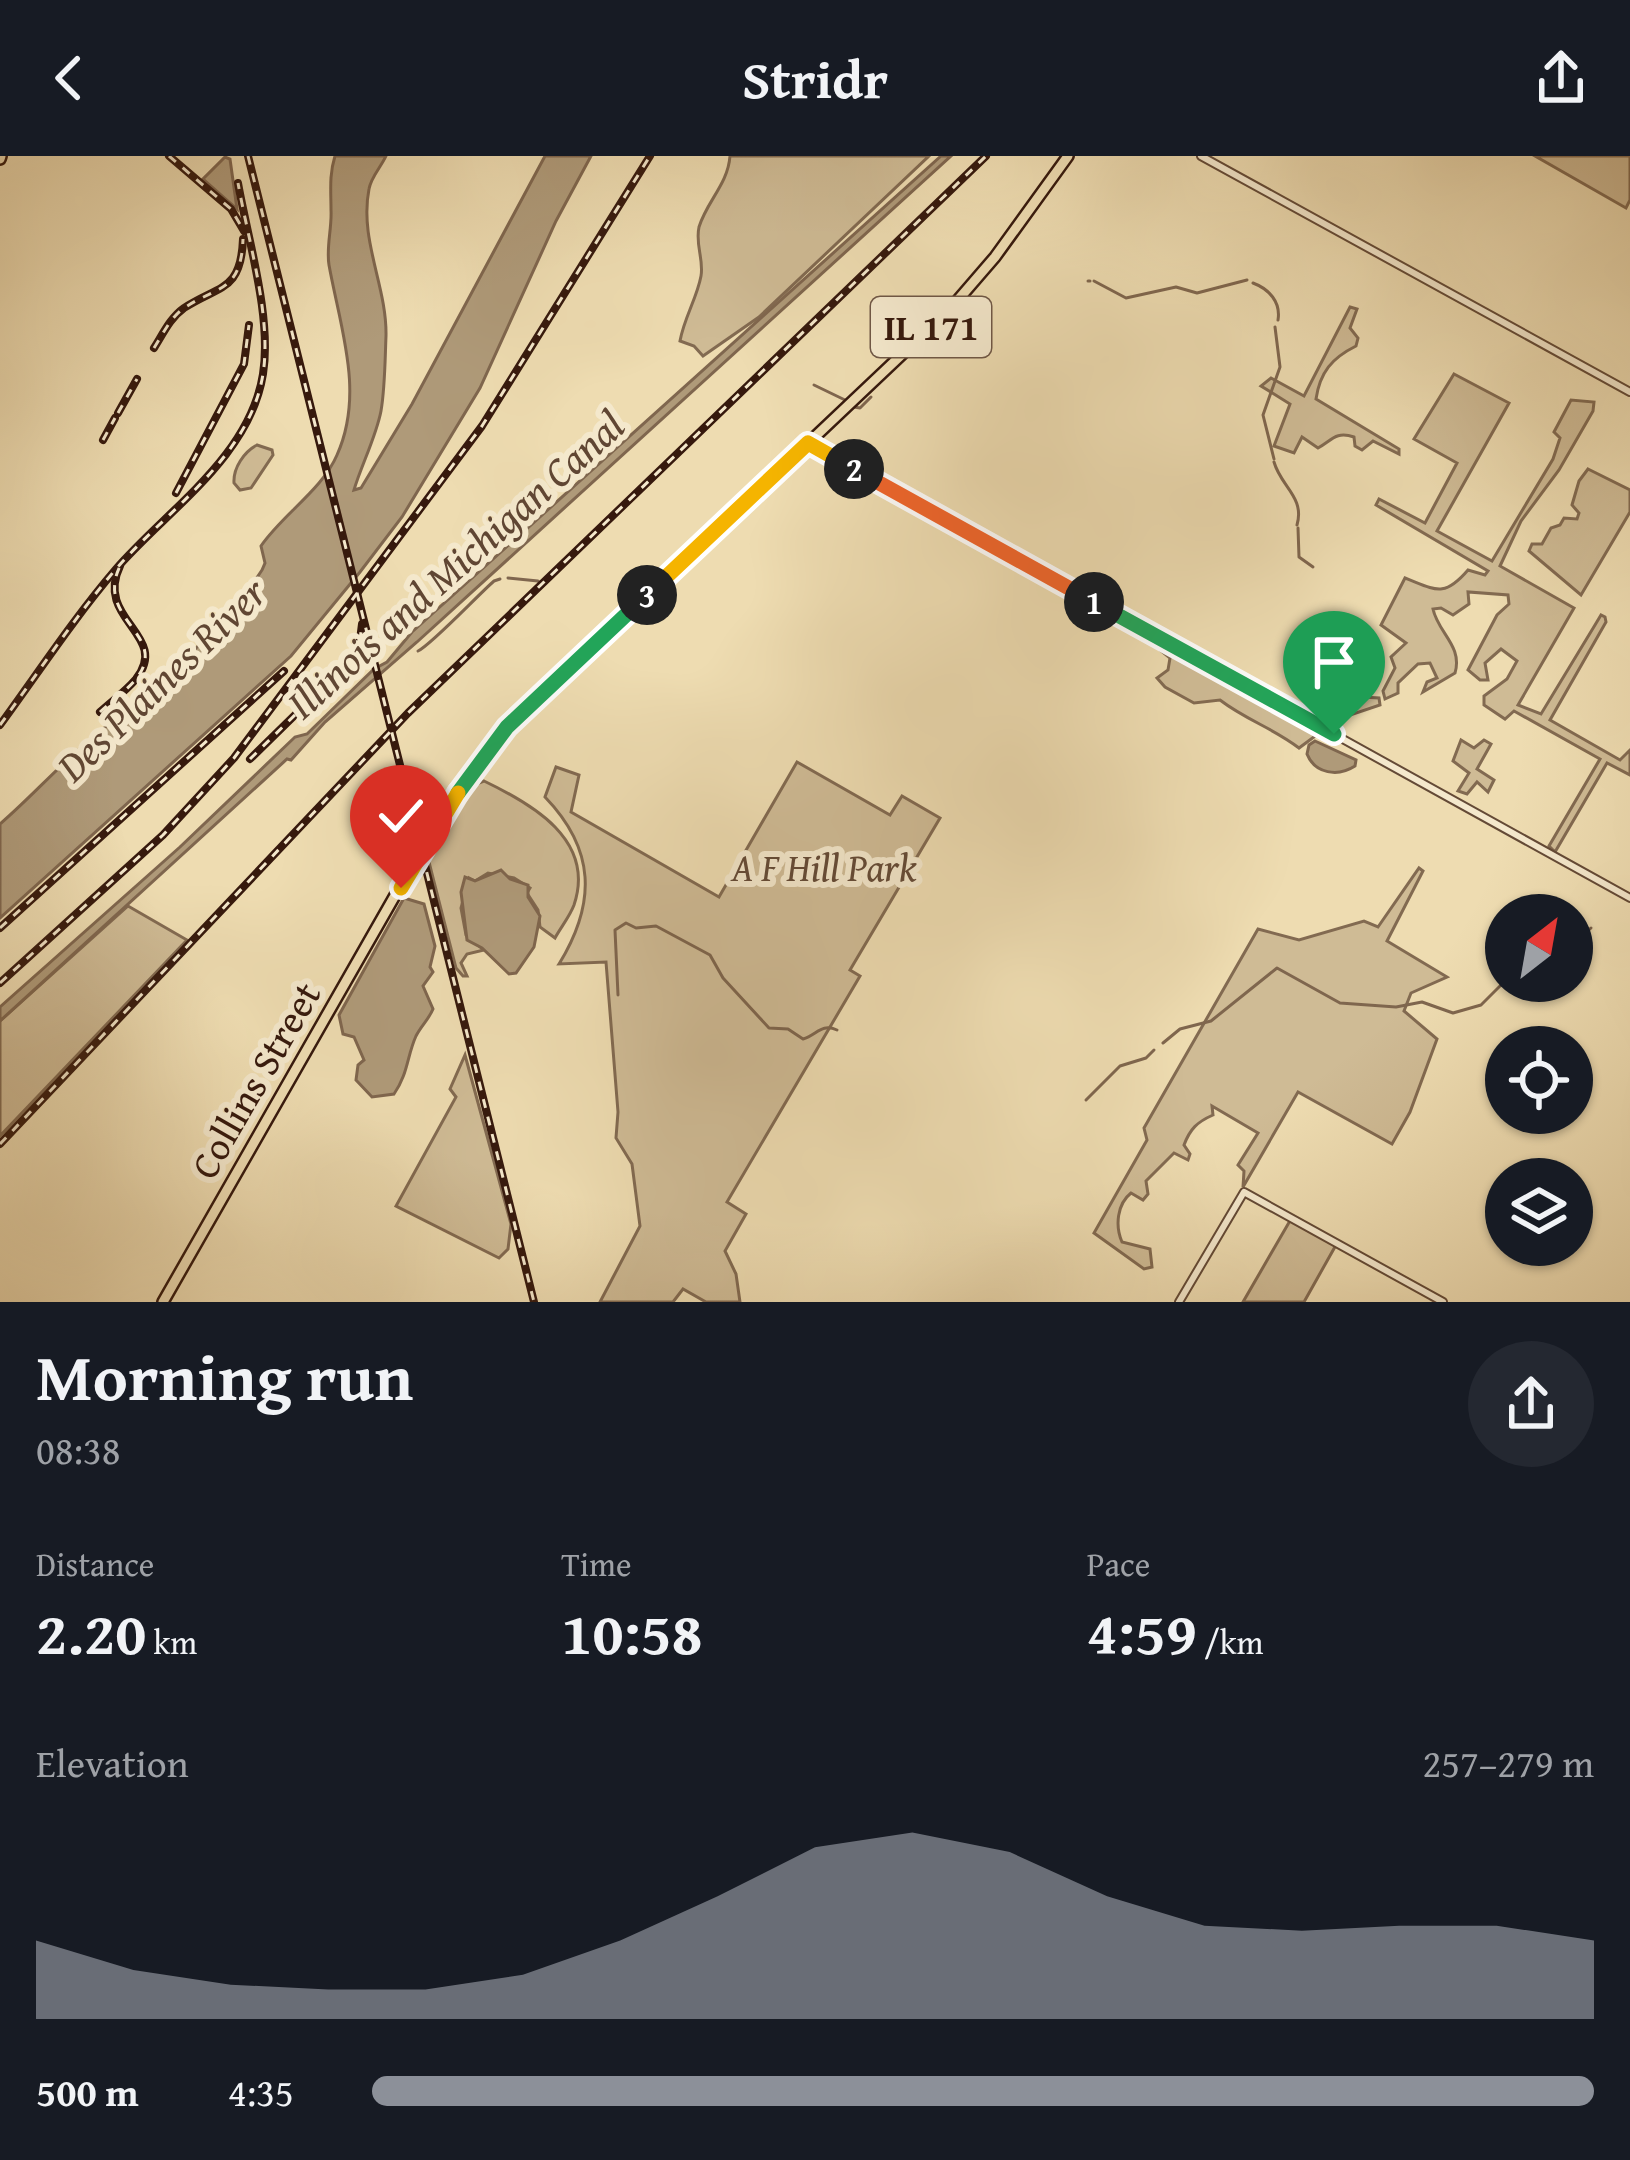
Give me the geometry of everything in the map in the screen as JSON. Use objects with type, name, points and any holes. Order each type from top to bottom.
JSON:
[{"type":"main road","name":"IL 171","points":[[808,443],[970,287],[1068,156]]},
{"type":"main road","name":"Collins Street","points":[[163,1302],[475,766],[507,727],[808,443]]},
{"type":"street","points":[[1201,156],[1630,392]]},
{"type":"street","points":[[808,443],[1630,898]]},
{"type":"street","points":[[1179,1302],[1244,1192],[1443,1302]]},
{"type":"green space","points":[[730,156],[929,156],[759,317],[703,356],[680,341],[701,276],[699,227]]},
{"type":"green space","points":[[1535,156],[1630,156],[1626,208]]},
{"type":"green space","points":[[1350,307],[1357,309],[1350,328],[1358,338],[1356,346],[1328,367],[1316,399],[1399,449],[1399,454],[1373,441],[1362,450],[1355,446],[1354,437],[1343,435],[1318,448],[1302,437],[1294,453],[1274,446],[1290,404],[1261,386],[1271,378],[1304,396]]},
{"type":"green space","points":[[1454,374],[1509,403],[1437,531],[1492,561],[1553,459],[1560,438],[1554,432],[1571,400],[1594,402],[1559,470],[1521,521],[1500,566],[1574,608],[1518,705],[1541,714],[1601,615],[1606,622],[1550,720],[1620,760],[1630,750],[1630,775],[1607,763],[1555,852],[1549,846],[1600,759],[1514,711],[1505,719],[1484,705],[1484,696],[1507,679],[1517,661],[1501,649],[1485,663],[1488,680],[1468,670],[1497,615],[1509,604],[1508,595],[1468,592],[1469,604],[1453,615],[1433,609],[1456,655],[1455,673],[1423,692],[1427,682],[1437,678],[1430,663],[1418,664],[1398,683],[1398,693],[1385,699],[1383,691],[1395,668],[1391,657],[1406,643],[1381,625],[1405,578],[1439,589],[1452,585],[1468,570],[1485,575],[1488,571],[1376,505],[1379,499],[1425,523],[1457,463],[1414,439]]},
{"type":"green space","points":[[257,445],[272,450],[273,455],[251,488],[240,490],[234,483],[237,466]]},
{"type":"green space","points":[[1588,469],[1630,490],[1630,512],[1581,595],[1529,551],[1532,544],[1542,544],[1564,518],[1577,519],[1579,513],[1572,505]]},
{"type":"green space","points":[[1164,644],[1322,731],[1299,748],[1220,700],[1194,703],[1157,678],[1168,670],[1170,658],[1160,650]]},
{"type":"green space","points":[[1349,662],[1325,711],[1329,714],[1362,697],[1379,698],[1380,705],[1329,727],[1312,719],[1316,702]]},
{"type":"green space","points":[[1461,740],[1474,748],[1484,740],[1491,744],[1477,769],[1494,780],[1488,792],[1477,782],[1467,794],[1458,791],[1469,773],[1453,761]]},
{"type":"green space","name":"A F Hill Park","points":[[797,762],[890,815],[902,796],[940,818],[850,970],[860,976],[727,1202],[746,1214],[725,1251],[736,1274],[740,1302],[706,1302],[683,1289],[673,1302],[600,1302],[640,1226],[632,1164],[616,1138],[606,962],[559,964],[580,919],[585,877],[574,836],[545,797],[556,767],[579,775],[571,812],[719,897]]},
{"type":"green space","points":[[484,781],[555,827],[576,861],[578,882],[572,909],[555,938],[540,927],[538,910],[527,893],[530,888],[514,878],[488,873],[475,881],[469,878],[461,908],[466,935],[484,950],[467,954],[461,963],[467,976],[463,976],[456,968],[428,858],[466,788]]},
{"type":"green space","points":[[1419,868],[1423,871],[1387,941],[1447,977],[1411,993],[1404,1011],[1437,1039],[1410,1112],[1392,1144],[1298,1092],[1243,1187],[1244,1171],[1238,1165],[1258,1133],[1212,1106],[1213,1115],[1186,1139],[1188,1160],[1174,1153],[1146,1181],[1148,1194],[1143,1200],[1131,1193],[1120,1209],[1122,1242],[1150,1249],[1152,1267],[1144,1269],[1094,1233],[1147,1140],[1144,1128],[1258,929],[1299,940],[1364,921],[1378,927]]},
{"type":"green space","points":[[128,906],[187,940],[0,1136],[0,1021]]},
{"type":"green space","points":[[465,1055],[511,1224],[508,1249],[499,1258],[396,1206],[456,1097],[450,1089]]},
{"type":"green space","points":[[1291,1219],[1336,1245],[1304,1302],[1243,1302]]},
{"type":"water","name":"Des Plaines River","points":[[335,156],[386,156],[370,185],[367,208],[385,317],[383,393],[376,431],[354,490],[361,488],[412,404],[545,156],[591,156],[480,388],[402,517],[360,572],[291,656],[0,918],[0,824],[223,620],[262,570],[261,546],[322,479],[337,455],[345,432],[350,384],[328,258]]},
{"type":"water","points":[[941,156],[951,156],[0,1021],[0,1007],[295,737],[307,734],[387,662],[412,632]]},
{"type":"water","points":[[225,157],[230,159],[237,209],[203,179]]},
{"type":"water","points":[[1315,741],[1356,760],[1355,766],[1334,772],[1321,769],[1307,754]]},
{"type":"water","points":[[501,870],[528,885],[528,897],[540,916],[534,947],[516,973],[509,974],[467,940],[461,892],[465,877],[475,881]]},
{"type":"water","points":[[404,898],[424,904],[435,946],[433,972],[423,986],[433,1009],[416,1036],[394,1094],[372,1097],[356,1080],[358,1065],[364,1060],[354,1037],[343,1034],[339,1015]]},
{"type":"waterway","points":[[1094,281],[1126,298],[1176,287],[1197,293],[1247,280]]},
{"type":"waterway","points":[[1253,283],[1273,297],[1278,320]]},
{"type":"waterway","points":[[1274,459],[1263,415],[1280,367],[1275,327]]},
{"type":"waterway","points":[[814,385],[845,400]]},
{"type":"waterway","points":[[854,407],[860,408],[871,397]]},
{"type":"waterway","points":[[1274,462],[1298,507],[1297,525]]},
{"type":"waterway","points":[[1298,528],[1299,557],[1313,567]]},
{"type":"waterway","name":"Illinois and Michigan Canal","points":[[508,578],[538,581],[543,586]]},
{"type":"waterway","name":"Illinois and Michigan Canal","points":[[418,651],[500,579]]},
{"type":"waterway","points":[[618,995],[615,930],[626,923],[636,928],[656,926],[710,955],[723,978],[769,1028],[788,1029],[803,1039],[823,1029],[837,1030]]},
{"type":"waterway","points":[[1163,1043],[1180,1029],[1211,1021],[1277,968],[1340,1003],[1396,1007],[1422,1002],[1453,1013],[1485,1001]]},
{"type":"waterway","points":[[1086,1100],[1120,1066],[1146,1058],[1154,1050]]},
{"type":"railway","points":[[169,156],[231,209],[244,231]]},
{"type":"railway","points":[[248,156],[534,1302]]},
{"type":"railway","points":[[0,983],[163,835],[234,758],[482,426],[650,156]]},
{"type":"railway","points":[[0,1144],[408,713],[986,156]]},
{"type":"railway","points":[[0,725],[116,569],[224,457],[255,404],[263,374],[264,328],[238,183]]},
{"type":"railway","points":[[154,348],[179,312],[233,278],[243,239]]},
{"type":"railway","points":[[176,493],[244,364],[249,325]]},
{"type":"railway","points":[[118,413],[137,379]]},
{"type":"railway","points":[[103,440],[115,418]]},
{"type":"railway","points":[[100,712],[136,679],[144,664],[145,650],[116,600],[120,566]]},
{"type":"railway","points":[[250,759],[349,662],[362,624]]},
{"type":"railway","points":[[0,928],[284,671]]},
{"type":"route","points":[[401,888],[475,766],[507,727],[808,443],[1334,734]]}]
